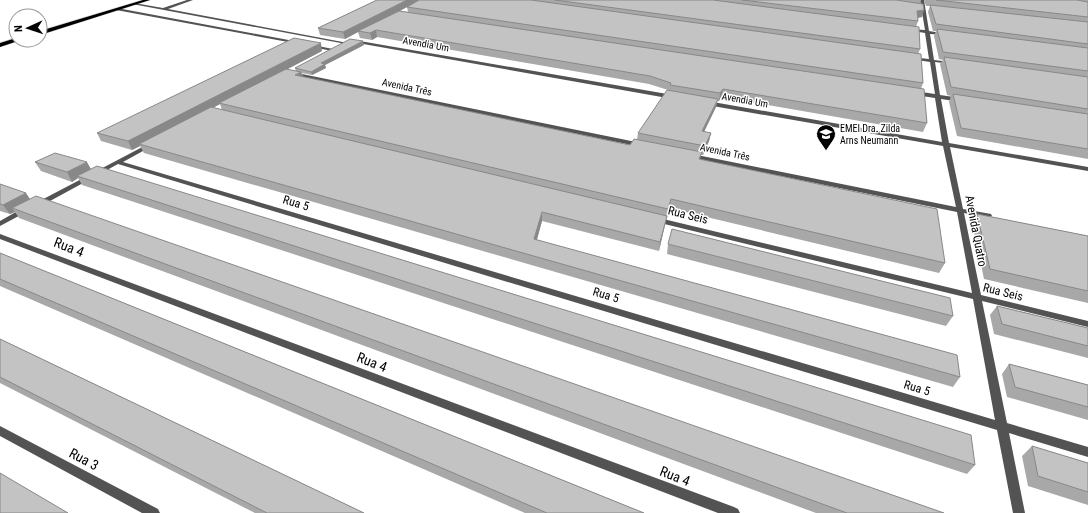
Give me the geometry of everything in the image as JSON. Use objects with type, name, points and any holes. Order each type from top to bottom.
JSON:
[{"type":"main road","points":[[48,31],[148,0]]},
{"type":"street","points":[[146,14],[191,0]]},
{"type":"street","name":"Avendia Um","points":[[134,4],[680,98]]},
{"type":"street","name":"Avenida Quatro","points":[[924,6],[926,32],[946,145],[960,210],[1018,513]]},
{"type":"street","points":[[117,9],[302,44]]},
{"type":"street","points":[[903,29],[950,35]]},
{"type":"street","points":[[320,56],[358,37]]},
{"type":"street","points":[[310,45],[334,50]]},
{"type":"street","points":[[900,57],[955,64]]},
{"type":"street","name":"Avenida Três","points":[[300,66],[287,73],[647,146]]},
{"type":"street","points":[[906,92],[968,101]]},
{"type":"street","name":"Avendia Um","points":[[703,102],[1088,170]]},
{"type":"street","points":[[0,224],[159,140]]},
{"type":"street","name":"Avenida Três","points":[[686,154],[998,218]]},
{"type":"street","name":"Rua 5","points":[[118,162],[1088,452]]},
{"type":"street","name":"Rua Seis","points":[[645,216],[1088,324]]},
{"type":"street","name":"Rua 4","points":[[0,236],[734,513]]},
{"type":"street","name":"Rua 3","points":[[0,431],[154,513]]},
{"type":"building","points":[[377,0],[407,0],[343,32],[318,28]]},
{"type":"building","points":[[419,0],[531,0],[921,54],[923,83],[407,7]]},
{"type":"building","points":[[555,0],[713,0],[919,27],[920,49]]},
{"type":"building","points":[[742,0],[896,0],[923,4],[924,10],[917,11],[918,21]]},
{"type":"building","points":[[936,0],[1077,0],[1088,2],[1088,17]]},
{"type":"building","points":[[930,5],[1088,22],[1088,44],[936,24]]},
{"type":"building","points":[[399,11],[924,89],[927,123],[723,89],[720,93],[670,85],[671,83],[650,76],[376,30],[370,33],[358,31]]},
{"type":"building","points":[[937,29],[1088,48],[1088,71],[943,52]]},
{"type":"building","points":[[294,38],[321,43],[128,141],[97,133]]},
{"type":"building","points":[[350,39],[363,41],[321,63],[325,64],[311,72],[295,68]]},
{"type":"building","points":[[944,57],[1088,77],[1088,109],[951,87]]},
{"type":"building","points":[[286,69],[301,72],[295,75],[630,145],[634,139],[702,152],[699,159],[937,209],[945,263],[671,199],[668,209],[219,103]]},
{"type":"building","points":[[667,90],[718,99],[702,131],[711,133],[705,146],[638,133]]},
{"type":"building","points":[[953,94],[1088,114],[1088,149],[961,128]]},
{"type":"building","points":[[211,107],[667,216],[660,242],[542,212],[534,239],[957,355],[960,377],[139,144]]},
{"type":"building","points":[[55,153],[87,162],[67,172],[35,162]]},
{"type":"building","points":[[97,166],[971,435],[975,465],[77,176]]},
{"type":"building","points":[[0,184],[26,193],[3,205],[0,204]]},
{"type":"building","points":[[36,196],[944,513],[847,513],[12,208]]},
{"type":"building","points":[[977,214],[1088,236],[1088,291],[990,269]]},
{"type":"building","points":[[672,229],[950,298],[953,316],[668,244]]},
{"type":"building","points":[[0,253],[644,513],[547,513],[0,279]]},
{"type":"building","points":[[997,306],[1088,328],[1088,346],[1002,324]]},
{"type":"building","points":[[0,339],[364,513],[267,513],[0,377]]},
{"type":"building","points":[[1009,364],[1088,385],[1088,407],[1015,387]]},
{"type":"building","points":[[1032,446],[1088,463],[1088,492],[1038,476]]},
{"type":"building","points":[[0,473],[68,513],[0,513]]},
{"type":"place","name":"EMEI Dra. Zilda Arns Neumann","points":[[826,151]]}]
